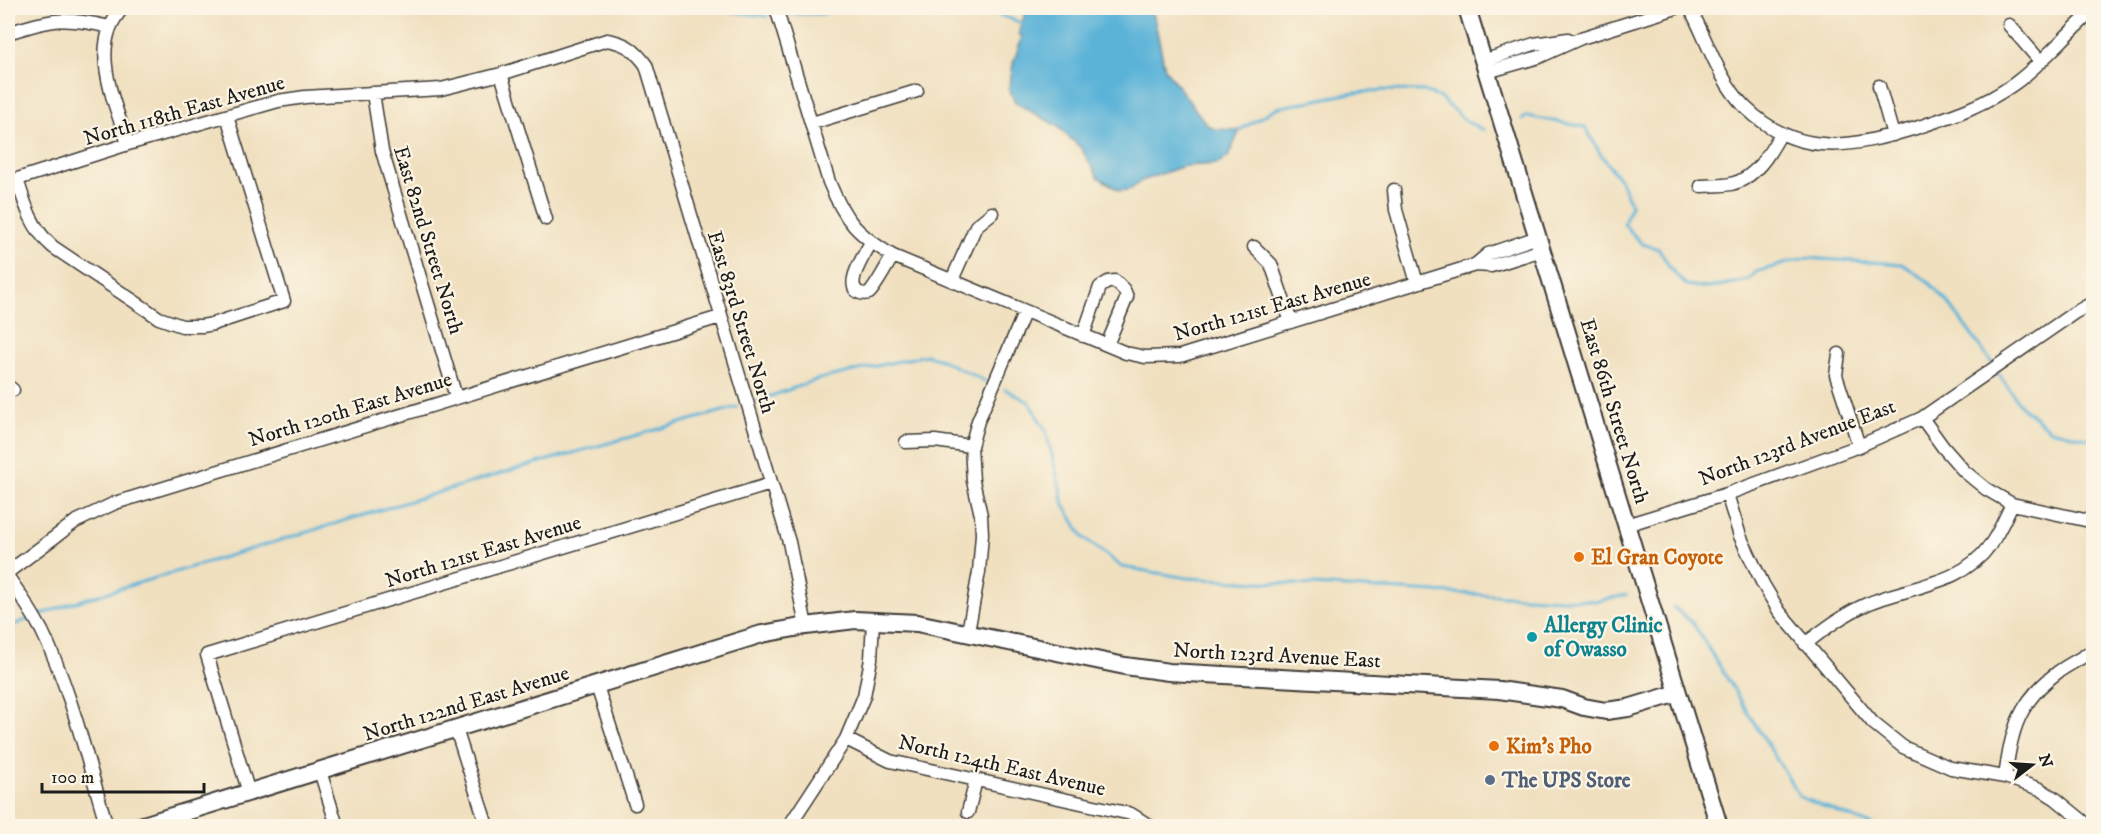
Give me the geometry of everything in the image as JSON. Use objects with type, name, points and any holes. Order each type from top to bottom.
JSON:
[{"type":"street","points":[[123,8],[110,27],[104,53],[107,75],[128,144]]},
{"type":"street","points":[[776,8],[812,123],[917,91]]},
{"type":"street","name":"East 86th Street North","points":[[1467,8],[1719,826]]},
{"type":"street","points":[[1485,67],[1534,44],[1581,38],[1676,8]]},
{"type":"street","points":[[1690,8],[1736,96],[1761,121],[1781,133],[1824,145],[1845,145],[1893,135],[1971,108],[2013,84],[2041,62],[2094,10]]},
{"type":"street","points":[[8,33],[48,21],[64,19],[110,27]]},
{"type":"street","points":[[2009,25],[2041,62]]},
{"type":"street","name":"North 118th East Avenue","points":[[12,181],[128,144],[278,101],[304,97],[441,89],[501,74],[591,44],[607,40],[620,42]]},
{"type":"street","name":"East 83rd Street North","points":[[620,42],[635,50],[646,65],[795,568],[806,626]]},
{"type":"street","points":[[501,74],[546,219]]},
{"type":"street","points":[[1879,86],[1893,135]]},
{"type":"street","name":"East 82nd Street North","points":[[373,93],[382,151],[456,397]]},
{"type":"street","points":[[12,181],[30,219],[45,240],[159,318],[182,326],[202,326],[284,301],[227,116]]},
{"type":"street","name":"North 121st East Avenue","points":[[812,123],[829,182],[858,233],[882,249],[952,280],[1083,336],[1145,357],[1180,356],[1474,265],[1488,254],[1540,244]]},
{"type":"street","points":[[1701,186],[1731,184],[1742,179],[1764,160],[1781,133]]},
{"type":"street","points":[[1394,190],[1396,210],[1417,283]]},
{"type":"street","points":[[952,280],[976,226],[992,213]]},
{"type":"street","points":[[1254,247],[1270,264],[1291,322]]},
{"type":"street","points":[[1083,336],[1100,287],[1108,282],[1115,282],[1125,290],[1126,297],[1107,345]]},
{"type":"street","name":"North 123rd Avenue East","points":[[1626,525],[1727,494],[1859,446],[1923,418],[2074,313],[2094,302]]},
{"type":"street","points":[[968,632],[979,572],[982,534],[981,515],[973,481],[971,446],[978,422],[1026,311]]},
{"type":"street","name":"North 120th East Avenue","points":[[8,572],[75,522],[115,503],[720,317]]},
{"type":"street","points":[[1839,354],[1836,375],[1859,446]]},
{"type":"street","points":[[1923,418],[1943,447],[1964,471],[1986,489],[2012,504],[2094,522]]},
{"type":"street","points":[[906,441],[935,441],[971,446]]},
{"type":"street","name":"North 121st East Avenue","points":[[249,793],[207,655],[771,484]]},
{"type":"street","points":[[1727,494],[1740,536],[1779,611],[1860,709],[1902,747],[1951,768],[2005,777],[2040,789],[2089,826]]},
{"type":"street","points":[[1805,644],[1833,623],[1869,604],[1937,582],[1964,570],[1989,548],[2012,504]]},
{"type":"street","points":[[8,577],[33,615],[62,677],[107,826]]},
{"type":"street","points":[[789,826],[846,739],[864,696],[871,659],[873,620]]},
{"type":"street","name":"North 123rd Avenue East","points":[[873,620],[917,622],[1125,666],[1169,672],[1499,690],[1552,697],[1606,711],[1628,708],[1678,693]]},
{"type":"street","name":"North 122nd East Avenue","points":[[140,826],[182,820],[249,793],[762,634],[806,626],[873,620]]},
{"type":"street","points":[[2005,777],[2010,742],[2018,716],[2032,696],[2059,671],[2094,650]]},
{"type":"street","points":[[597,686],[635,804]]},
{"type":"street","points":[[456,729],[487,826]]},
{"type":"street","name":"North 124th East Avenue","points":[[846,739],[890,761],[1131,814],[1150,826]]},
{"type":"street","points":[[320,771],[337,826]]},
{"type":"street","points":[[968,812],[976,780]]},
{"type":"water","points":[[1033,8],[1152,8],[1165,69],[1207,125],[1215,129],[1240,130],[1228,157],[1218,164],[1184,166],[1141,181],[1131,189],[1120,191],[1098,177],[1081,148],[1057,126],[1016,103],[1009,90],[1013,64],[1022,37],[1019,34],[1025,13],[1032,12]]},
{"type":"waterway","points":[[717,8],[724,11],[767,16]]},
{"type":"waterway","points":[[788,14],[821,14],[840,8]]},
{"type":"waterway","points":[[980,8],[1022,23]]},
{"type":"waterway","points":[[1240,130],[1276,108],[1347,94],[1383,90],[1424,91],[1440,98],[1467,122],[1484,130]]},
{"type":"waterway","points":[[1522,120],[1527,116],[1585,127],[1601,155],[1621,181],[1631,205],[1624,224],[1642,244],[1659,249],[1671,269],[1686,285],[1708,288],[1748,280],[1756,272],[1805,258],[1902,264],[1926,280],[1947,301],[1994,366]]},
{"type":"waterway","points":[[757,401],[819,379],[926,355],[985,381]]},
{"type":"waterway","points":[[1997,372],[2022,407],[2050,430],[2094,440]]},
{"type":"waterway","points":[[1005,389],[1029,402],[1046,431],[1064,505],[1083,537],[1122,567],[1188,578],[1598,601],[1626,595]]},
{"type":"waterway","points":[[38,616],[69,604],[516,469],[737,407]]},
{"type":"waterway","points":[[1673,607],[1693,623],[1800,797],[1874,826]]},
{"type":"waterway","points":[[8,627],[32,618]]},
{"type":"place","name":"El Gran Coyote","points":[[1579,557]]},
{"type":"place","name":"Allergy Clinic of Owasso","points":[[1532,637]]},
{"type":"place","name":"Kim's Pho","points":[[1494,746]]},
{"type":"place","name":"The UPS Store","points":[[1490,780]]}]
